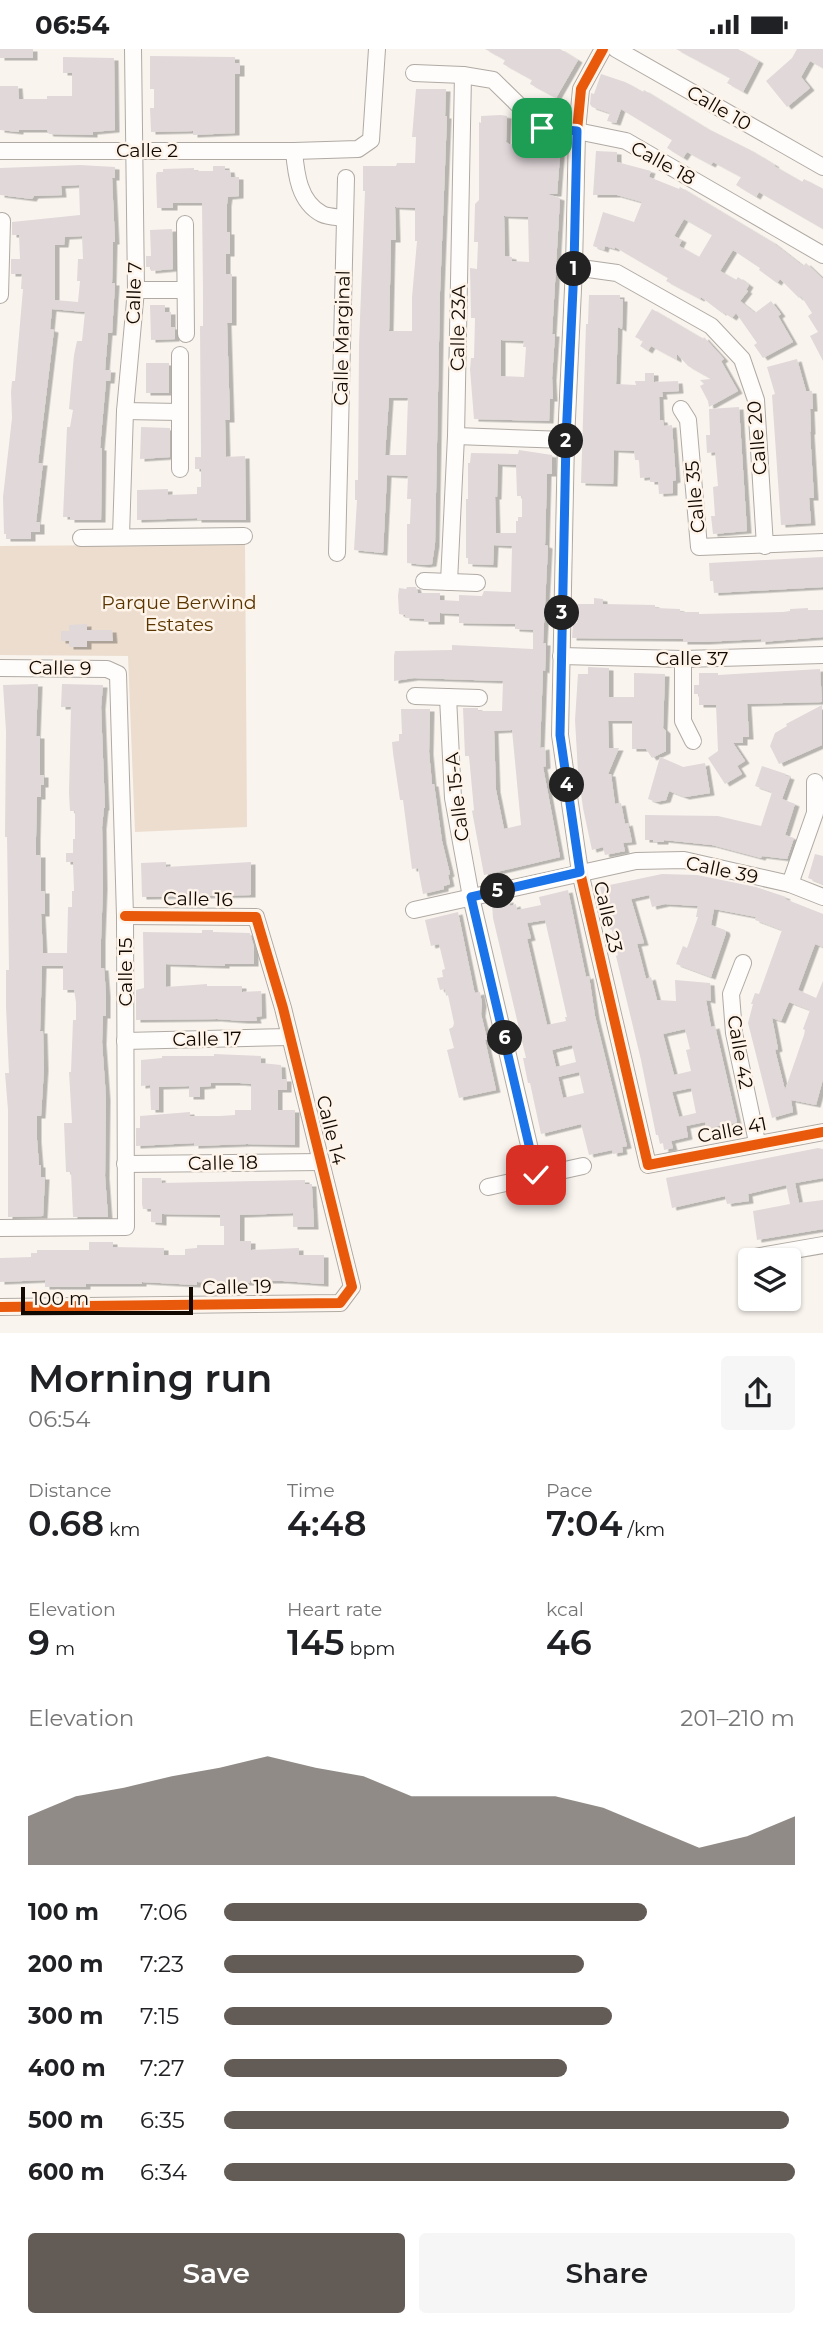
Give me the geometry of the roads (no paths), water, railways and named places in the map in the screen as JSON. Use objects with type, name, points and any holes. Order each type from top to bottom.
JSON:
[{"type":"street","name":"Calle 7","points":[[121,536],[125,411],[136,290],[133,49]]},
{"type":"street","name":"Calle 2","points":[[0,151],[358,149],[370,141],[377,49]]},
{"type":"street","name":"Calle 23","points":[[603,49],[581,89],[577,131],[566,439],[560,735],[580,872],[648,1165]]},
{"type":"street","name":"Calle 10","points":[[616,49],[823,167]]},
{"type":"street","name":"Calle 18","points":[[414,73],[463,75],[492,81],[542,128],[577,131],[626,141],[817,249],[823,255]]},
{"type":"street","name":"Calle 23A","points":[[450,582],[456,436],[463,75]]},
{"type":"street","points":[[294,151],[296,179],[307,201],[322,214],[344,218]]},
{"type":"street","name":"Calle Marginal","points":[[337,553],[346,178]]},
{"type":"street","points":[[0,295],[2,221]]},
{"type":"street","points":[[186,223],[186,334]]},
{"type":"street","name":"Calle 20","points":[[574,267],[617,273],[711,327],[742,359],[755,400],[765,546]]},
{"type":"street","points":[[136,290],[184,290]]},
{"type":"street","points":[[180,355],[180,469]]},
{"type":"street","name":"Calle 35","points":[[681,409],[688,421],[699,547],[823,542]]},
{"type":"street","points":[[125,411],[179,412]]},
{"type":"street","points":[[456,436],[566,439]]},
{"type":"street","points":[[81,538],[244,536]]},
{"type":"street","points":[[424,581],[477,583]]},
{"type":"street","name":"Calle 37","points":[[561,656],[683,659],[823,655]]},
{"type":"street","points":[[683,659],[683,721],[693,741]]},
{"type":"street","name":"Calle 9","points":[[0,668],[107,669],[118,674]]},
{"type":"street","name":"Calle 15","points":[[0,1228],[126,1227],[125,916],[118,674]]},
{"type":"street","points":[[415,696],[479,698]]},
{"type":"street","name":"Calle 15-A","points":[[448,697],[453,798],[471,897],[536,1175]]},
{"type":"street","points":[[790,884],[815,813],[816,782]]},
{"type":"street","name":"Calle 39","points":[[414,910],[636,861],[684,860],[790,884],[823,897]]},
{"type":"street","name":"Calle 16","points":[[125,916],[256,918],[260,931]]},
{"type":"street","name":"Calle 14","points":[[260,931],[352,1287],[340,1303],[307,1303]]},
{"type":"street","name":"Calle 42","points":[[743,963],[732,995],[734,1033],[757,1142]]},
{"type":"street","name":"Calle 17","points":[[125,1041],[289,1037]]},
{"type":"street","name":"Calle 41","points":[[648,1165],[757,1142],[823,1132]]},
{"type":"street","name":"Calle 18","points":[[125,1164],[321,1162]]},
{"type":"street","points":[[488,1187],[583,1166]]},
{"type":"street","points":[[801,1249],[823,1245]]},
{"type":"street","name":"Calle 19","points":[[0,1307],[307,1303]]},
{"type":"park label","name":"Parque Berwind Estates","points":[[179,613]]}]
